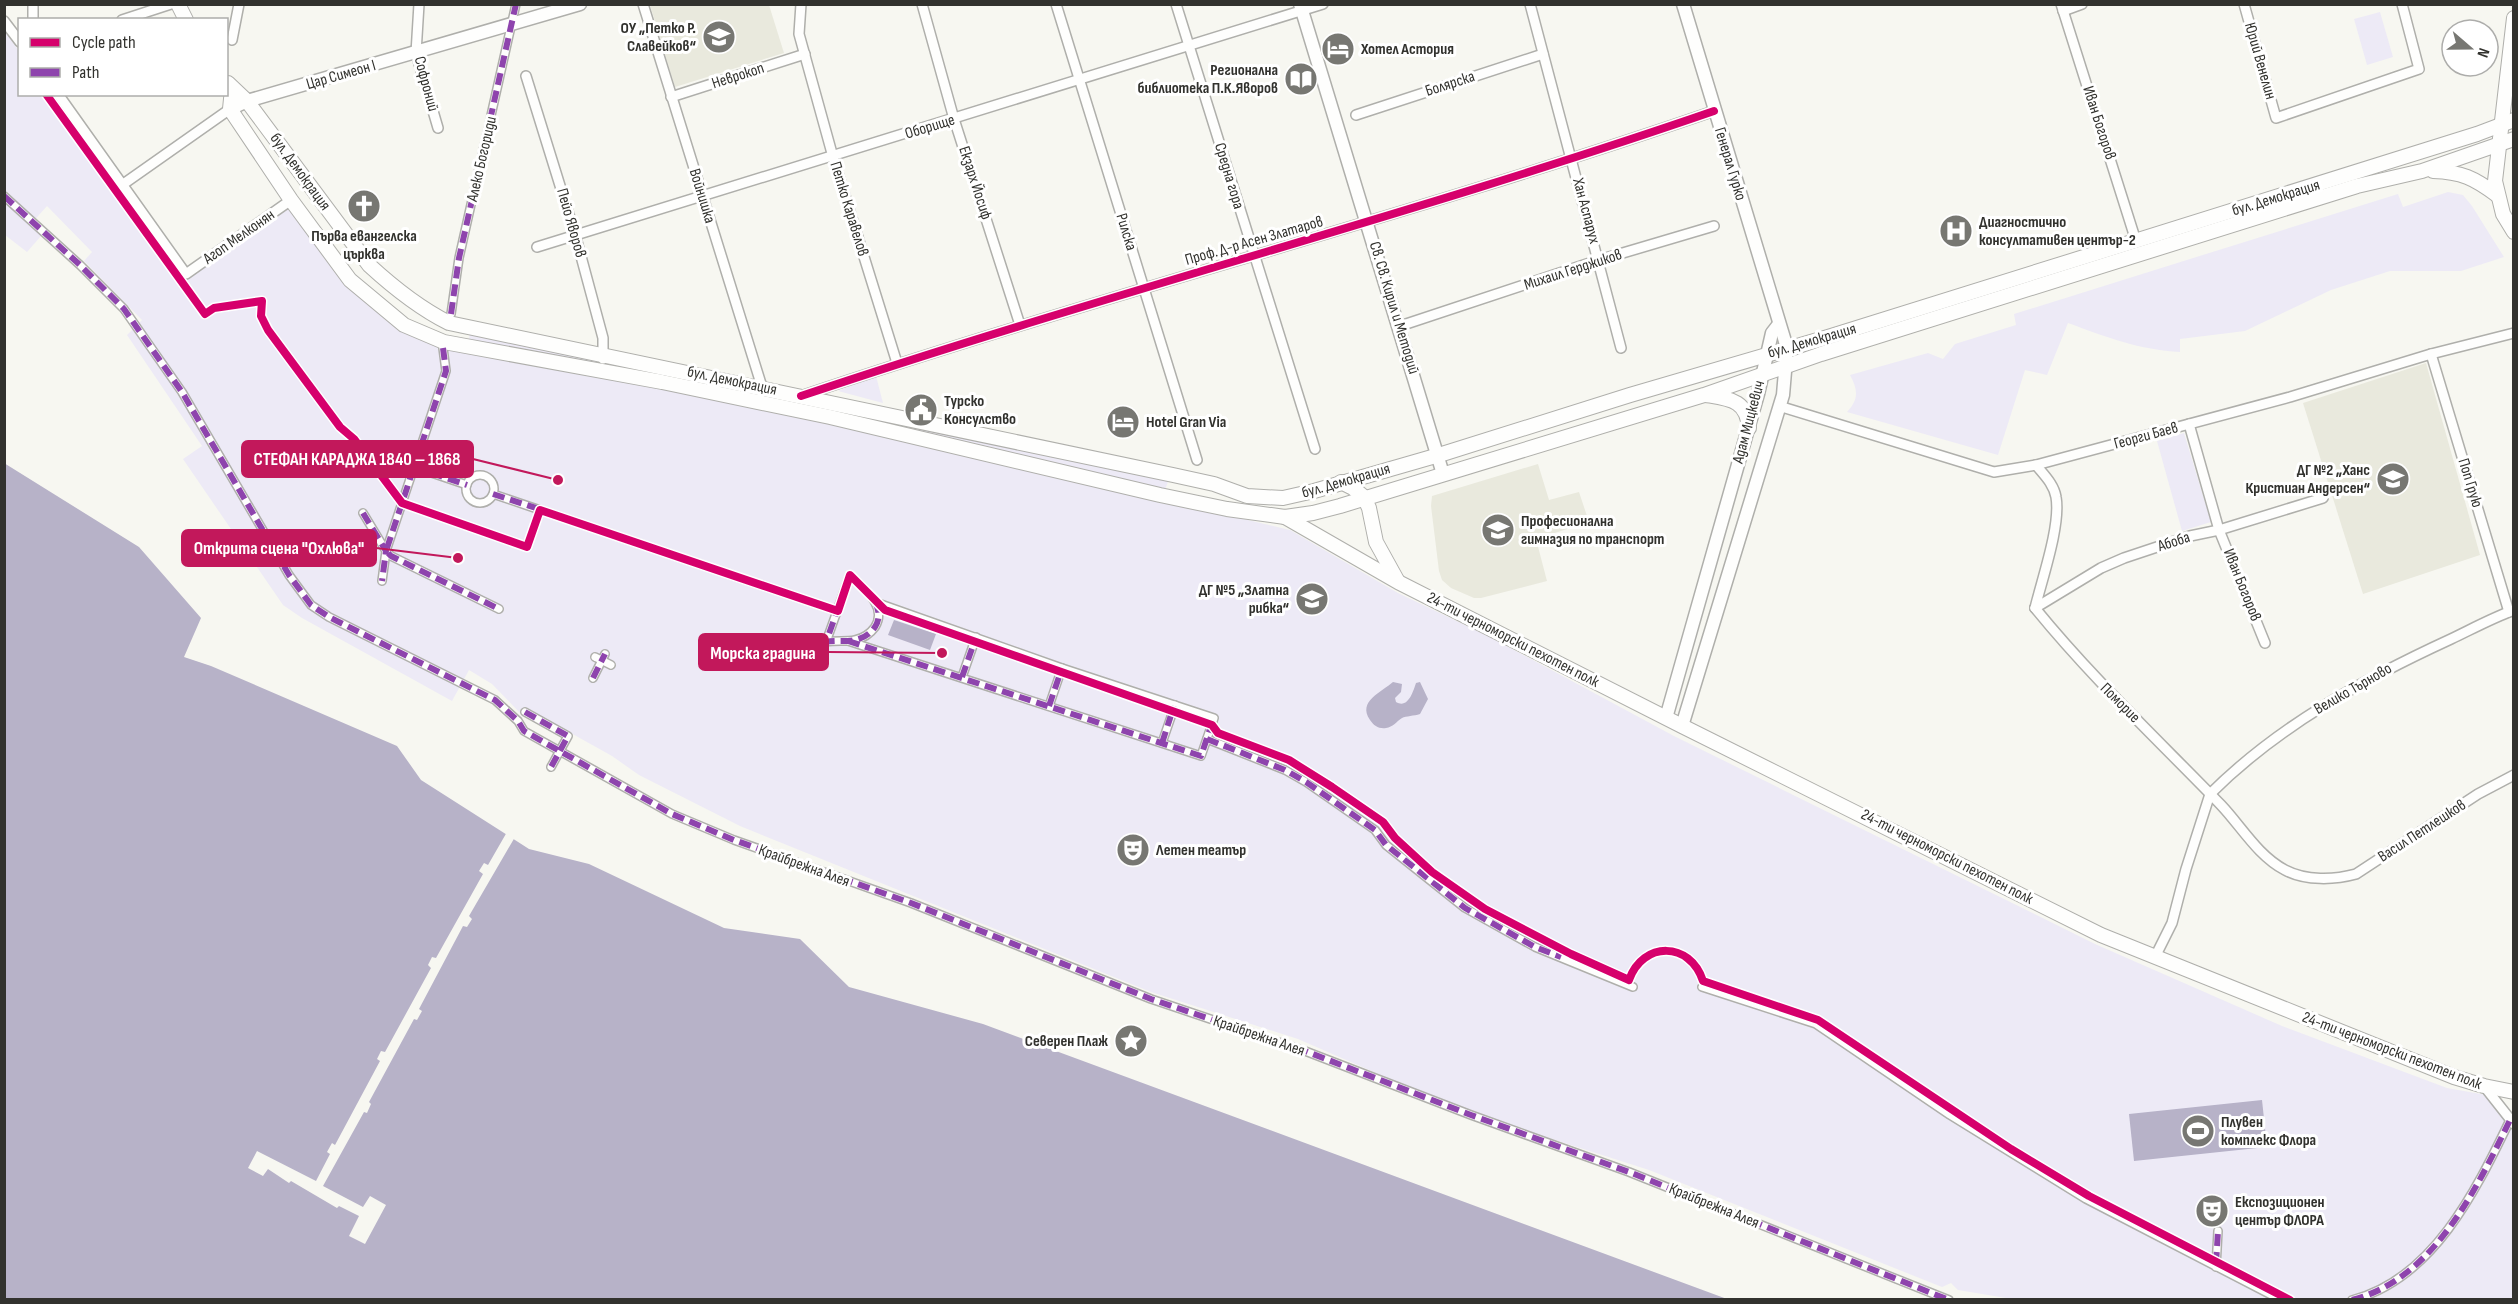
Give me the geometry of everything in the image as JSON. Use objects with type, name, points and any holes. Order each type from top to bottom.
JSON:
[{"type":"main road","points":[[178,4],[185,18]]},
{"type":"main road","points":[[2514,18],[2495,181],[2503,213],[2514,232]]},
{"type":"main road","points":[[229,85],[230,109]]},
{"type":"main road","name":"бул. Демокрация","points":[[229,85],[247,101],[369,265],[418,305],[449,323],[1173,475],[1214,484],[1247,496],[1283,498],[1439,455],[2136,241],[2514,120]]},
{"type":"main road","name":"бул. Демокрация","points":[[230,109],[291,200],[350,280],[404,325],[444,342],[830,417],[1160,495],[1244,512],[1285,517],[1313,513],[1704,395],[1821,354],[2345,190],[2422,171],[2514,139]]},
{"type":"main road","points":[[2422,171],[2464,174],[2474,178],[2497,195]]},
{"type":"main road","points":[[1704,395],[1737,402],[1748,416],[1749,428]]},
{"type":"main road","points":[[1341,482],[1364,497],[1369,508],[1376,542],[1398,582]]},
{"type":"main road","name":"24-ти черноморски пехотен полк","points":[[1285,517],[1398,582],[2101,935],[2454,1077],[2514,1092]]},
{"type":"street","points":[[128,18],[171,4]]},
{"type":"street","points":[[232,40],[239,4]]},
{"type":"street","name":"Софроний","points":[[419,4],[416,53],[438,128]]},
{"type":"street","name":"Алеко Богориди","points":[[451,314],[459,258],[516,4]]},
{"type":"street","name":"Цар Симеон I","points":[[122,185],[230,109],[247,101],[580,4]]},
{"type":"street","name":"Войнишка","points":[[643,4],[762,387]]},
{"type":"street","name":"Петко Каравелов","points":[[801,4],[799,34],[833,157],[897,363]]},
{"type":"street","name":"Екзарх Йосиф","points":[[922,4],[954,119],[1020,325]]},
{"type":"street","name":"Рилска","points":[[1056,4],[1197,460]]},
{"type":"street","name":"Средна гора","points":[[1176,4],[1315,449]]},
{"type":"street","name":"Оборище","points":[[537,247],[701,194],[833,157],[1301,8],[1323,4]]},
{"type":"street","name":"Хан Аспарух","points":[[1530,4],[1621,348]]},
{"type":"street","name":"Генерал Гурко","points":[[1683,4],[1779,324]]},
{"type":"street","points":[[2062,8],[2082,4]]},
{"type":"street","name":"Юрий Венелин","points":[[2244,4],[2276,118],[2419,69],[2402,4]]},
{"type":"street","name":"Св. Св. Кирил и Методий","points":[[1301,8],[1400,326],[1443,474]]},
{"type":"street","name":"Иван Богоров","points":[[2062,8],[2136,241]]},
{"type":"street","points":[[4,21],[18,39]]},
{"type":"street","name":"Неврокоп","points":[[671,97],[805,54]]},
{"type":"street","name":"Болярска","points":[[1356,115],[1543,54]]},
{"type":"street","name":"Пейо Яворов","points":[[526,76],[575,234],[603,338],[604,354],[601,371]]},
{"type":"street","points":[[59,96],[122,185]]},
{"type":"street","name":"Проф. Д-р Асен Златаров","points":[[801,396],[897,363],[1368,222],[1714,111]]},
{"type":"street","name":"Агоп Мелконян","points":[[122,185],[186,274],[291,200]]},
{"type":"street","name":"Крайбрежна Алея","points":[[4,196],[80,265],[124,309],[182,392],[289,575],[311,605],[329,617],[495,700],[518,721],[524,731],[672,814],[734,840],[911,903],[1151,999],[1305,1051],[1471,1115],[1629,1172],[1949,1299]]},
{"type":"street","name":"Михаил Герджиков","points":[[1400,326],[1599,260],[1714,226]]},
{"type":"street","name":"Адам Мицкевич","points":[[1666,718],[1749,428],[1772,333],[1779,324],[1783,329],[1787,348],[1783,395],[1682,726]]},
{"type":"street","name":"Георги Баев","points":[[1779,406],[1994,472],[2036,465],[2290,397],[2431,354],[2514,333]]},
{"type":"street","points":[[382,581],[386,551],[446,371],[443,348]]},
{"type":"street","name":"Поп Грую","points":[[2431,354],[2511,611]]},
{"type":"street","name":"Иван Богоров","points":[[2188,424],[2219,530],[2265,643]]},
{"type":"street","points":[[2035,608],[2057,515],[2056,495],[2050,482],[2036,465]]},
{"type":"street","points":[[414,467],[467,485]]},
{"type":"street","points":[[476,476],[484,476],[492,483],[493,494],[486,501],[475,502],[467,493],[467,485],[476,476]]},
{"type":"street","points":[[493,494],[837,611]]},
{"type":"street","name":"Абоба","points":[[2035,608],[2102,568],[2190,536],[2219,530],[2323,498]]},
{"type":"street","points":[[363,513],[391,556],[499,609]]},
{"type":"street","points":[[848,641],[1201,756],[1214,718],[1062,668],[876,602],[850,575],[826,642],[862,638],[873,629],[879,617],[876,602]]},
{"type":"street","name":"Поморие","points":[[2035,608],[2073,654],[2210,794],[2269,860],[2305,878],[2328,878]]},
{"type":"street","name":"Велико Търново","points":[[2210,794],[2274,738],[2299,720],[2407,659],[2511,611]]},
{"type":"street","points":[[962,677],[976,637]]},
{"type":"street","points":[[593,678],[601,657],[611,665]]},
{"type":"street","points":[[1049,706],[1062,668]]},
{"type":"street","points":[[1162,743],[1175,705]]},
{"type":"street","points":[[525,712],[568,736],[551,766]]},
{"type":"street","points":[[1207,739],[1276,766],[1306,782],[1375,830],[1386,845],[1465,908],[1535,947],[1634,987]]},
{"type":"street","name":"Васил Петлешков","points":[[2328,878],[2356,874],[2478,794],[2514,775]]},
{"type":"street","points":[[2156,957],[2172,923],[2186,869],[2210,794]]},
{"type":"street","points":[[1702,987],[1816,1024],[2014,1156],[2107,1211],[2281,1299]]},
{"type":"street","points":[[2352,1299],[2373,1292],[2394,1280],[2429,1252],[2449,1230],[2481,1181],[2512,1122],[2484,1086]]},
{"type":"street","points":[[2216,1267],[2218,1232]]},
{"type":"shaded area","name":"ОУ „Петко Р. Славейков“","points":[[650,5],[769,5],[784,53],[675,87]]},
{"type":"shaded area","points":[[2380,12],[2393,57],[2367,65],[2354,19]]},
{"type":"shaded area","points":[[4,30],[18,50],[18,96],[52,96],[185,279],[287,206],[345,284],[400,331],[448,349],[826,420],[1290,530],[1398,593],[1488,636],[1674,736],[2095,944],[2282,1026],[2447,1088],[2492,1096],[2513,1120],[2513,1299],[2018,1300],[1958,1290],[1951,1283],[1942,1287],[1649,1170],[1461,1110],[1298,1039],[1151,992],[740,826],[639,775],[612,756],[526,708],[521,714],[492,684],[469,670],[452,701],[302,618],[283,605],[183,459],[202,446],[127,335],[142,320],[84,261],[92,252],[47,206],[30,225],[41,236],[27,252],[5,235]]},
{"type":"shaded area","points":[[2448,192],[2463,195],[2504,257],[2461,271],[2390,271],[2331,290],[2245,331],[2180,339],[2180,352],[2137,346],[2068,323],[2047,375],[2025,370],[1998,455],[1847,412],[1854,403],[1856,394],[1850,375],[1928,353],[1943,359],[1955,344],[2016,325],[2014,314],[2398,194],[2403,207]]},
{"type":"shaded area","points":[[470,331],[597,356],[596,367],[469,340]]},
{"type":"shaded area","points":[[631,362],[1169,479],[1165,490],[628,374]]},
{"type":"shaded area","name":"ДГ №2 „Ханс Кристиан Андерсен“","points":[[2426,363],[2480,555],[2363,594],[2303,403]]},
{"type":"shaded area","points":[[876,376],[883,403],[838,391]]},
{"type":"shaded area","points":[[2184,433],[2211,522],[2182,531],[2157,441]]},
{"type":"shaded area","points":[[4,463],[139,547],[201,618],[184,657],[211,666],[397,746],[421,780],[529,849],[589,864],[724,928],[800,939],[849,987],[983,1024],[1727,1299],[5,1299]]},
{"type":"shaded area","name":"Професионална гимназия по транспорт","points":[[1538,464],[1549,500],[1579,492],[1589,522],[1536,539],[1547,581],[1481,598],[1474,598],[1451,588],[1442,580],[1439,571],[1431,506],[1432,496]]},
{"type":"shaded area","points":[[894,620],[936,634],[930,650],[888,635]]},
{"type":"shaded area","points":[[1393,682],[1402,684],[1401,692],[1395,698],[1400,704],[1407,701],[1416,683],[1420,682],[1428,699],[1420,714],[1402,718],[1388,727],[1379,727],[1370,720],[1367,707],[1373,698]]},
{"type":"shaded area","name":"Плувен комплекс Флора","points":[[2262,1100],[2267,1147],[2134,1161],[2129,1114]]},
{"type":"pier","points":[[507,832],[515,837],[469,916],[472,919],[467,927],[463,926],[419,1009],[422,1011],[417,1020],[414,1019],[369,1102],[371,1104],[367,1113],[364,1112],[323,1186],[363,1207],[370,1196],[386,1205],[365,1244],[349,1236],[359,1216],[339,1206],[337,1208],[291,1181],[289,1183],[268,1169],[263,1176],[248,1168],[257,1151],[316,1181],[330,1154],[327,1152],[332,1143],[335,1145],[380,1061],[377,1059],[381,1051],[385,1052],[431,968],[428,965],[432,957],[436,958],[483,874],[479,871],[484,863],[488,865]]},
{"type":"marked path","points":[[451,314],[459,258],[516,4]]},
{"type":"marked path","points":[[4,196],[80,265],[124,309],[182,392],[289,575],[311,605],[329,617],[495,700],[518,721],[524,731],[672,814],[734,840],[911,903],[1151,999],[1305,1051],[1471,1115],[1629,1172],[1949,1300]]},
{"type":"marked path","points":[[443,348],[446,371],[386,551],[391,556],[499,609]]},
{"type":"marked path","points":[[414,467],[467,485]]},
{"type":"marked path","points":[[493,494],[545,511]]},
{"type":"marked path","points":[[363,513],[386,551],[382,581]]},
{"type":"marked path","points":[[850,575],[872,598],[876,605],[878,619],[875,627],[861,638],[852,641],[826,642],[850,575]]},
{"type":"marked path","points":[[962,677],[976,637]]},
{"type":"marked path","points":[[848,641],[1201,756],[1212,723]]},
{"type":"marked path","points":[[593,678],[605,654]]},
{"type":"marked path","points":[[1049,706],[1062,668]]},
{"type":"marked path","points":[[1162,743],[1174,706]]},
{"type":"marked path","points":[[525,712],[568,736],[551,767]]},
{"type":"marked path","points":[[1207,739],[1285,770],[1306,782],[1375,830],[1386,845],[1465,908],[1535,947],[1561,957]]},
{"type":"marked path","points":[[2352,1300],[2381,1289],[2407,1273],[2429,1252],[2467,1201],[2510,1120]]},
{"type":"marked path","points":[[2216,1264],[2218,1231]]},
{"type":"cycle path","points":[[47,96],[205,314],[214,308],[262,301],[261,316],[268,330],[340,427],[354,439],[402,503],[527,547],[540,510],[838,611],[850,575],[885,610],[1212,725],[1218,733],[1289,760],[1332,787],[1383,822],[1395,838],[1432,872],[1485,909],[1571,954],[1629,980],[1636,967],[1645,958],[1666,951],[1678,953],[1688,958],[1697,968],[1703,981],[1818,1020],[2011,1149],[2089,1196],[2290,1300]]},
{"type":"cycle path","points":[[801,396],[1029,323],[1487,185],[1714,111]]},
{"type":"place","name":"ОУ „Петко Р. Славейков“","points":[[719,37]]},
{"type":"place","name":"Хотел Астория","points":[[1338,49]]},
{"type":"place","name":"Регионална библиотека П.К.Яворов","points":[[1301,79]]},
{"type":"place","name":"Първа евангелска църква","points":[[364,206]]},
{"type":"place","name":"Диагностично консултативен център-2","points":[[1956,231]]},
{"type":"place","name":"Турско Консулство","points":[[921,410]]},
{"type":"place","name":"Hotel Gran Via","points":[[1123,422]]},
{"type":"place","name":"ДГ №2 „Ханс Кристиан Андерсен“","points":[[2393,479]]},
{"type":"place","name":"СТЕФАН КАРАДЖА 1840 – 1868","points":[[558,480]]},
{"type":"place","name":"Професионална гимназия по транспорт","points":[[1498,530]]},
{"type":"place","name":"Открита сцена \"Охлюва\"","points":[[458,558]]},
{"type":"place","name":"ДГ №5 „Златна рибка“","points":[[1312,599]]},
{"type":"place","name":"Морска градина","points":[[942,653]]},
{"type":"place","name":"Летен театър","points":[[1133,850]]},
{"type":"place","name":"Северен Плаж","points":[[1131,1041]]},
{"type":"place","name":"Плувен комплекс Флора","points":[[2198,1131]]},
{"type":"place","name":"Експозиционен център ФЛОРА","points":[[2212,1211]]}]
